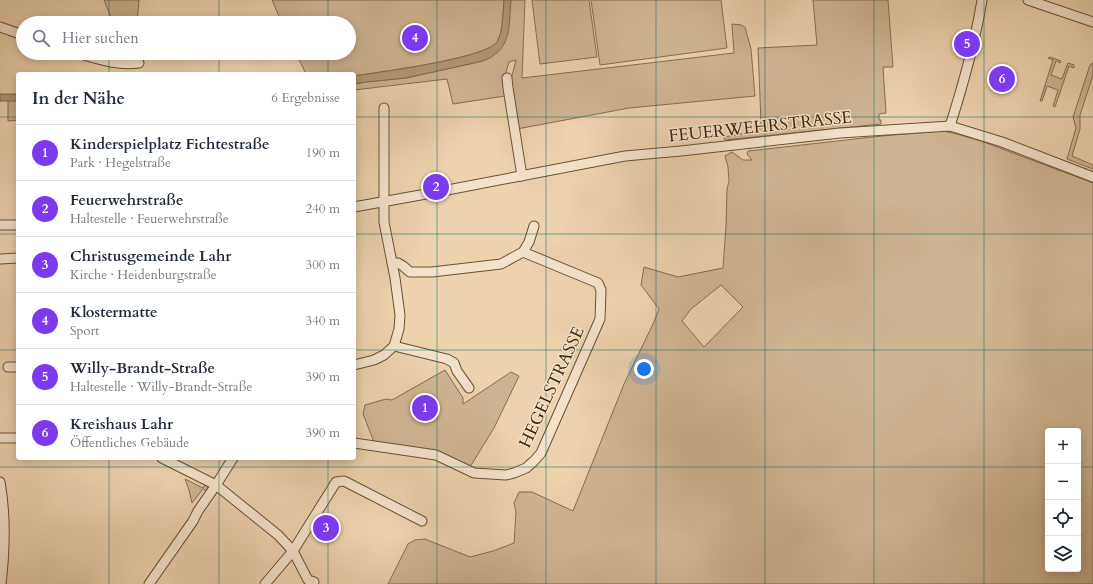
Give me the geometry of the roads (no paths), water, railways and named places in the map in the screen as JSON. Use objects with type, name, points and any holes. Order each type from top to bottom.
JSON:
[{"type":"street","points":[[950,126],[964,81],[982,0]]},
{"type":"street","points":[[1028,0],[1093,22]]},
{"type":"street","points":[[0,27],[16,33]]},
{"type":"street","points":[[99,60],[115,63],[139,63]]},
{"type":"street","points":[[507,78],[522,176]]},
{"type":"street","points":[[356,364],[374,360],[384,355],[394,346],[399,329],[400,315],[395,278],[384,222],[384,108]]},
{"type":"street","name":"FEUERWEHRSTRASSE","points":[[356,207],[625,156],[840,133],[950,126],[1002,142],[1093,177]]},
{"type":"street","points":[[0,225],[16,225]]},
{"type":"street","points":[[395,278],[401,278],[410,272],[432,272],[501,264],[523,252],[529,242],[534,226]]},
{"type":"street","name":"HEGELSTRASSE","points":[[356,443],[436,455],[474,473],[514,473],[526,468],[542,453],[600,319],[601,290],[598,283],[523,252]]},
{"type":"street","points":[[0,259],[16,258]]},
{"type":"street","points":[[392,263],[398,263],[410,272]]},
{"type":"street","points":[[394,346],[447,359],[454,363],[457,371],[469,388]]},
{"type":"street","points":[[8,367],[16,366]]},
{"type":"street","points":[[0,438],[16,438]]},
{"type":"street","points":[[166,460],[216,485],[278,535],[293,550],[311,581]]},
{"type":"street","points":[[149,584],[232,460]]},
{"type":"street","points":[[265,584],[293,550],[336,482],[344,481],[422,521]]},
{"type":"street","points":[[0,482],[4,520],[1,584]]},
{"type":"place","name":"Klostermatte","points":[[415,38]]},
{"type":"place","name":"Willy-Brandt-Straße","points":[[967,44]]},
{"type":"place","name":"Kreishaus Lahr","points":[[1002,79]]},
{"type":"place","name":"Feuerwehrstraße","points":[[436,187]]},
{"type":"place","name":"Kinderspielplatz Fichtestraße","points":[[425,408]]},
{"type":"place","name":"Christusgemeinde Lahr","points":[[326,528]]}]
